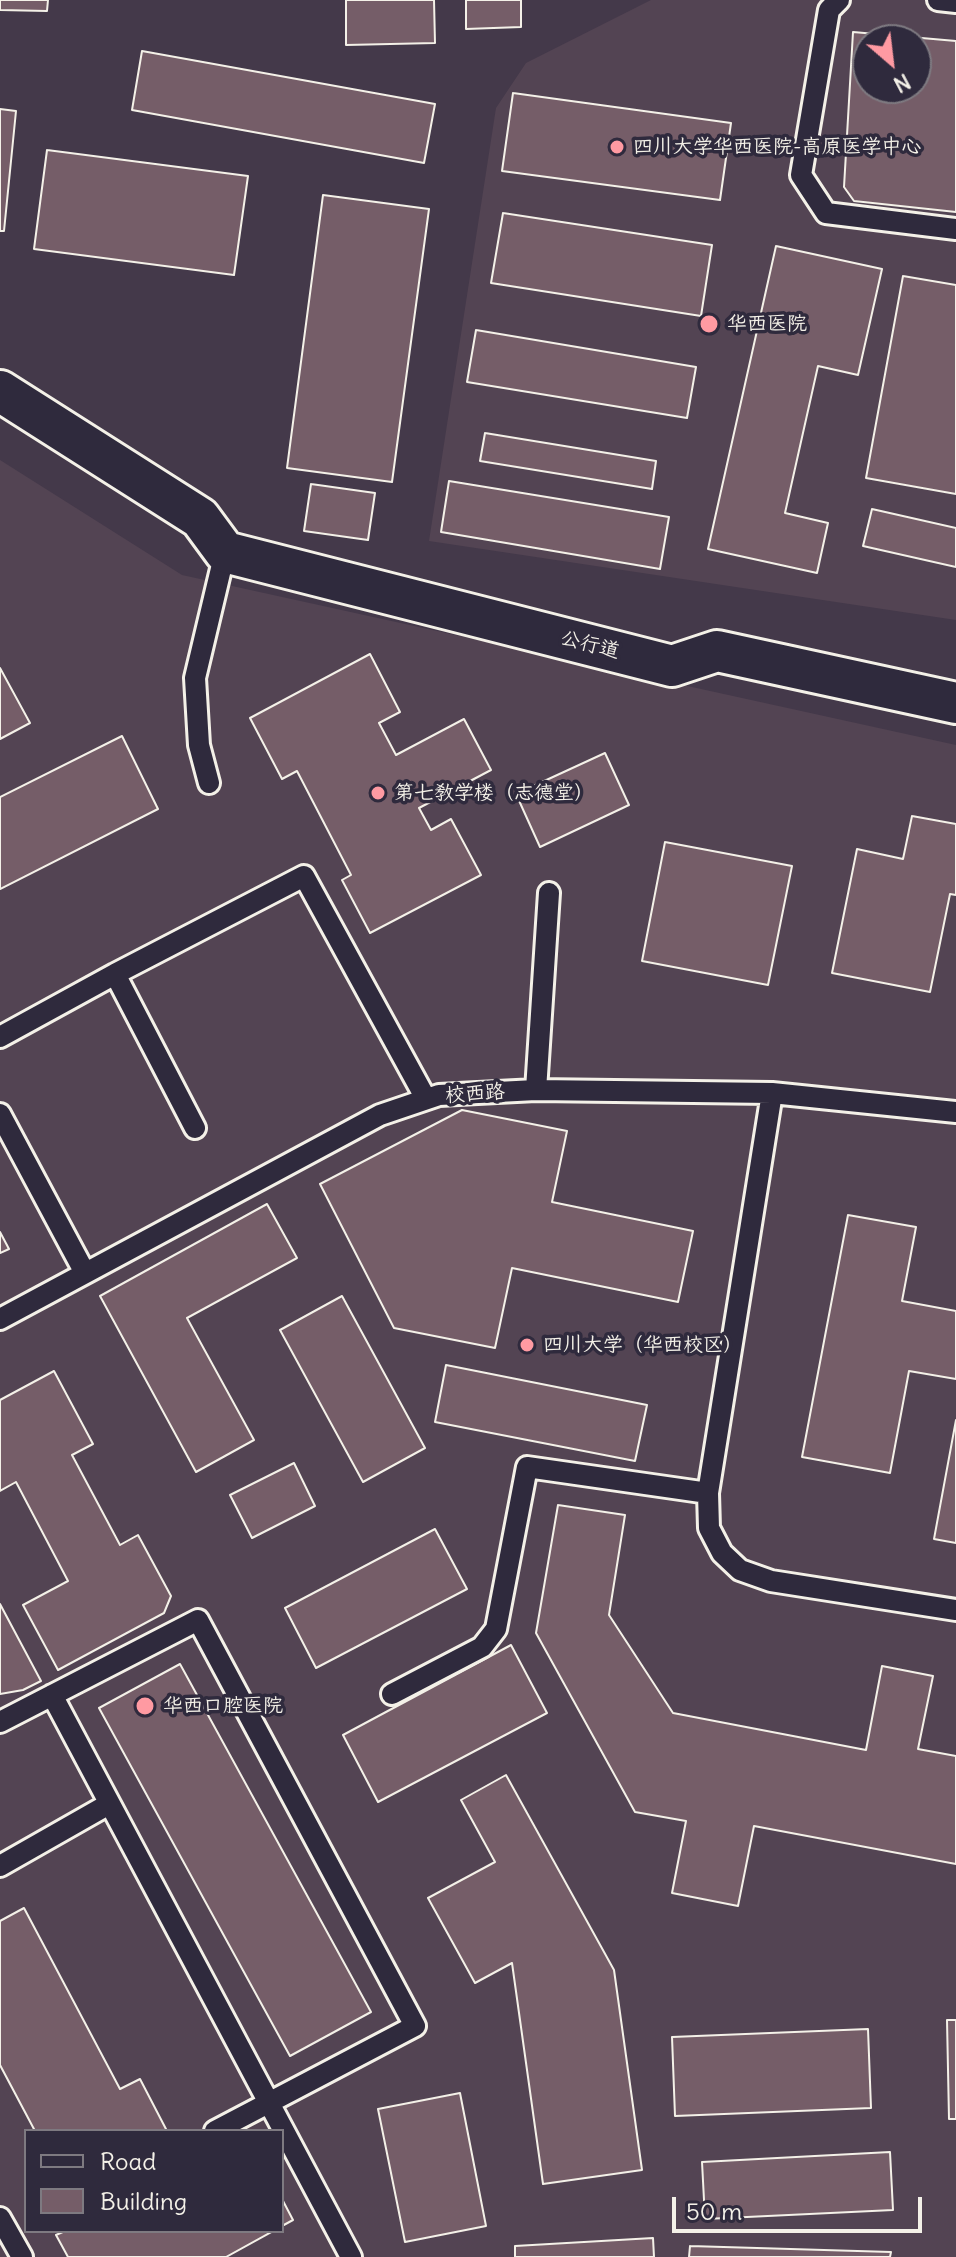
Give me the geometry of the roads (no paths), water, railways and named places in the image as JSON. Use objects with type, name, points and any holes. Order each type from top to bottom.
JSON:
[{"type":"street","points":[[0,391],[200,518],[225,552]]},
{"type":"street","name":"公行道","points":[[0,417],[173,525],[225,552],[672,666],[717,651],[956,703]]},
{"type":"lane","points":[[839,0],[829,10],[801,175],[826,213],[956,229]]},
{"type":"lane","points":[[938,0],[956,2]]},
{"type":"lane","points":[[209,783],[199,745],[195,678],[225,552]]},
{"type":"lane","points":[[0,1037],[304,876],[426,1099]]},
{"type":"lane","points":[[536,1090],[549,893]]},
{"type":"lane","points":[[115,974],[195,1128]]},
{"type":"lane","name":"校西路","points":[[0,1319],[380,1115],[439,1095],[536,1090],[772,1093],[956,1112]]},
{"type":"lane","points":[[772,1093],[708,1493],[709,1528],[722,1553],[740,1570],[771,1581],[956,1610]]},
{"type":"lane","points":[[0,1114],[85,1273]]},
{"type":"lane","points":[[392,1694],[482,1647],[496,1629],[527,1467],[708,1493]]},
{"type":"lane","points":[[0,1722],[198,1620],[415,2026],[219,2129]]},
{"type":"lane","points":[[52,1695],[282,2129]]},
{"type":"lane","points":[[0,1866],[109,1804]]},
{"type":"lane","points":[[284,2133],[351,2257]]},
{"type":"lane","points":[[0,2218],[19,2234],[22,2257]]},
{"type":"place","name":"四川大学华西医院-高原医学中心","points":[[617,147]]},
{"type":"place","name":"华西医院","points":[[709,324]]},
{"type":"place","name":"第七教学楼（志德堂）","points":[[378,793]]},
{"type":"place","name":"四川大学（华西校区）","points":[[527,1345]]},
{"type":"place","name":"华西口腔医院","points":[[145,1706]]}]
